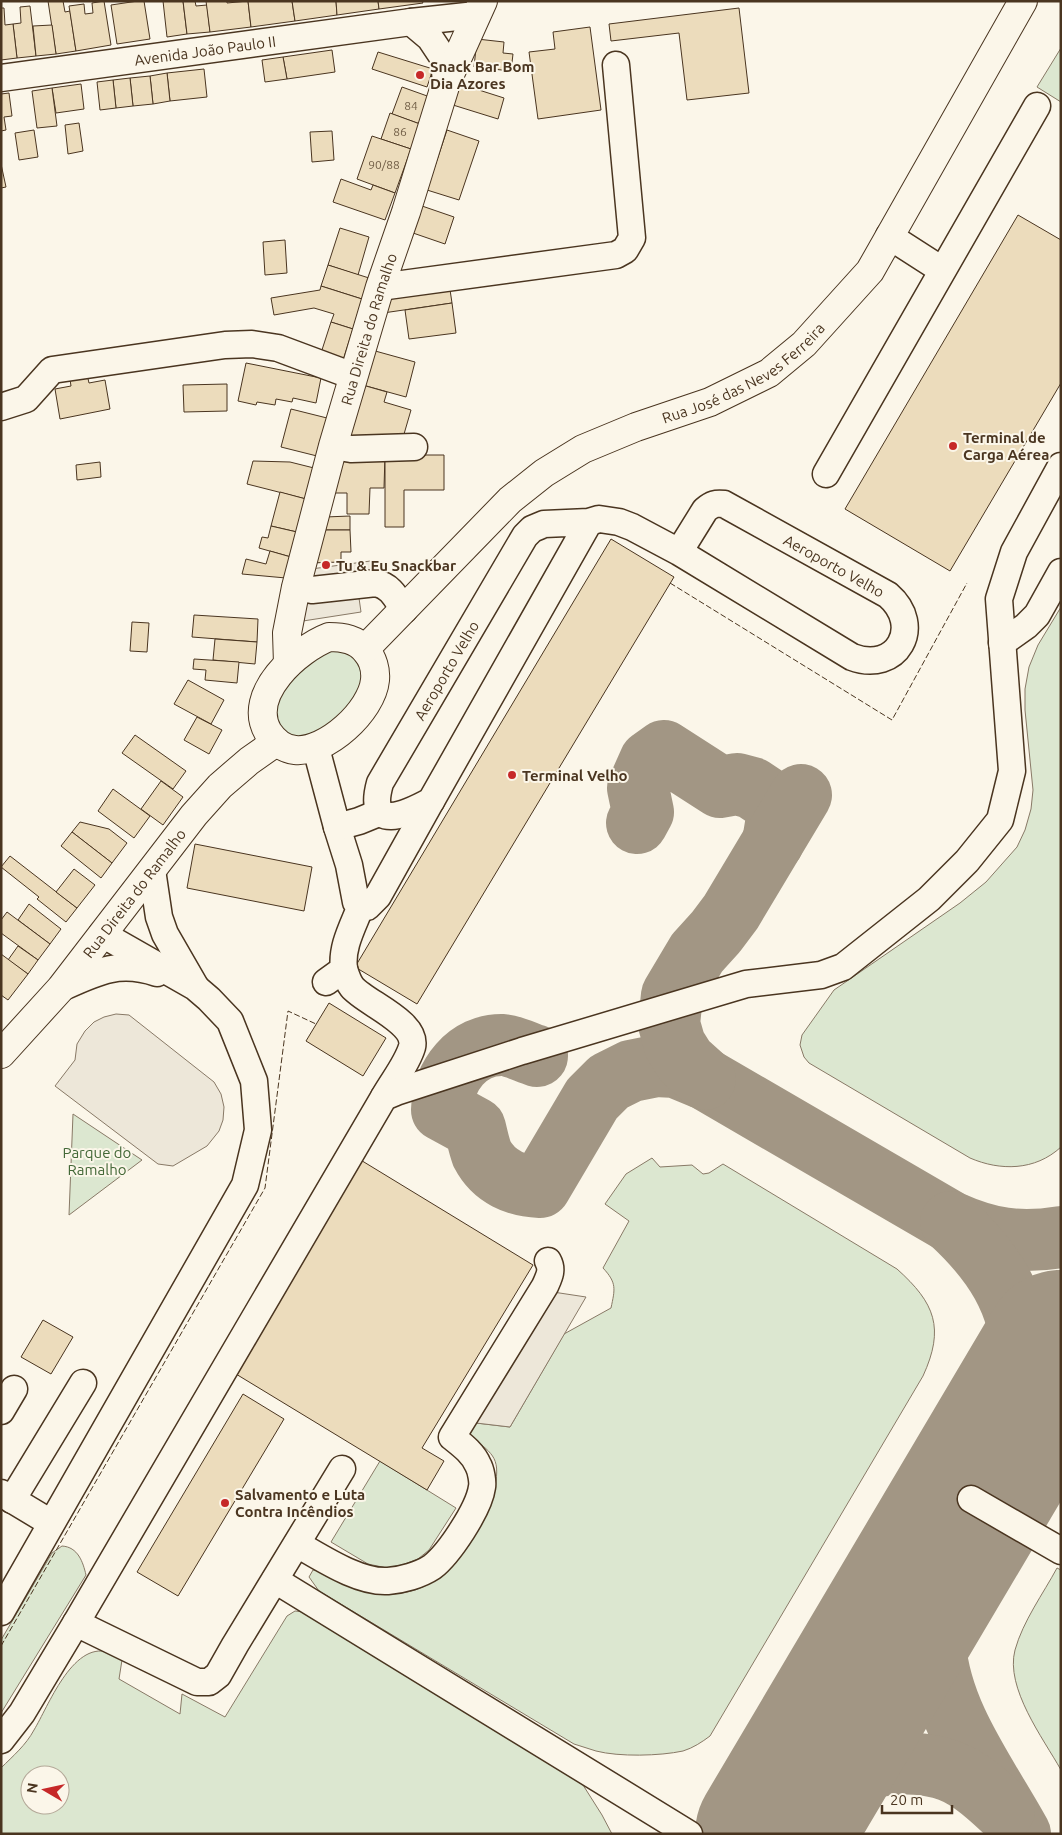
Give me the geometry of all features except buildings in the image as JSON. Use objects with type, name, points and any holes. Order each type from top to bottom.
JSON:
[{"type":"main road","name":"Rua José das Neves Ferreira","points":[[365,649],[510,500],[544,473],[583,449],[636,427],[710,402],[769,373],[804,344],[870,270],[1023,1]]},
{"type":"main road","name":"Rua Direita do Ramalho","points":[[288,664],[287,633],[296,587],[332,446],[380,287],[406,212],[446,83],[479,8]]},
{"type":"main road","points":[[329,637],[342,637],[355,641],[365,649],[375,669],[375,680],[373,690],[357,716],[332,739],[316,748],[304,751],[292,750],[276,742],[265,727],[262,715],[263,704],[267,693],[288,664],[307,648],[329,637]]},
{"type":"main road","name":"Rua Direita do Ramalho","points":[[1,1054],[61,988],[194,815],[220,786],[249,761],[276,742]]},
{"type":"street","name":"Avenida João Paulo II","points":[[1,78],[411,22],[479,8]]},
{"type":"street","points":[[411,22],[430,38],[444,59],[446,83]]},
{"type":"street","points":[[380,287],[616,255],[626,250],[632,238],[616,65]]},
{"type":"street","points":[[826,474],[1037,106]]},
{"type":"street","points":[[889,236],[942,270]]},
{"type":"street","points":[[1,407],[26,399],[52,370],[225,345],[252,344],[278,348],[353,376]]},
{"type":"street","points":[[332,446],[351,449],[414,447]]},
{"type":"street","points":[[384,1097],[522,1051],[746,984],[821,975],[843,967],[929,899],[967,861],[1000,820],[1012,771],[999,600],[1014,552],[1061,466]]},
{"type":"street","name":"Aeroporto Velho","points":[[381,812],[377,805],[376,796],[380,783],[525,536],[532,529],[544,524],[589,522],[598,519],[632,526],[852,657],[862,661],[873,662],[884,659],[894,653],[905,634],[902,612],[888,595],[724,504],[711,505],[706,510],[678,552]]},
{"type":"street","points":[[360,908],[367,907],[378,896],[589,522]]},
{"type":"street","points":[[1002,643],[1026,626],[1037,615],[1061,572]]},
{"type":"street","points":[[296,587],[312,590],[376,583],[382,584],[392,591],[404,610]]},
{"type":"street","points":[[316,748],[349,865],[356,902],[360,908]]},
{"type":"street","points":[[337,827],[381,812],[388,817],[409,813],[432,801]]},
{"type":"street","points":[[152,870],[159,917],[165,934],[195,987]]},
{"type":"street","points":[[1,1740],[22,1713],[76,1623],[408,1057],[412,1045],[412,1036],[405,1026],[335,976],[343,960],[348,935],[360,908]]},
{"type":"street","points":[[1,1612],[245,1185],[258,1130],[254,1081],[230,1021],[209,998],[195,987],[102,934]]},
{"type":"street","points":[[61,988],[97,972],[123,967],[152,972],[195,987]]},
{"type":"street","points":[[297,1544],[364,1578],[387,1581],[413,1576],[431,1568],[446,1554],[475,1509],[482,1486],[479,1466],[469,1452],[452,1437],[545,1286],[550,1276],[551,1267],[548,1261]]},
{"type":"street","points":[[51,1523],[6,1496],[83,1383]]},
{"type":"street","points":[[1,1411],[14,1389]]},
{"type":"street","points":[[76,1623],[197,1682],[210,1682],[218,1675],[342,1469]]},
{"type":"street","points":[[971,1500],[1061,1551]]},
{"type":"street","points":[[275,1580],[689,1834]]},
{"type":"green space","points":[[1061,48],[1061,102],[1037,87]]},
{"type":"green space","points":[[1061,607],[1061,1147],[1040,1161],[1005,1167],[970,1158],[809,1063],[804,1057],[800,1045],[802,1035],[834,990],[960,903],[986,882],[1017,847],[1025,830],[1031,809],[1033,790],[1025,710],[1025,689],[1029,667],[1038,645]]},
{"type":"green space","points":[[331,649],[350,653],[359,663],[362,674],[360,687],[354,699],[344,711],[322,731],[309,737],[293,737],[280,729],[274,706],[277,699],[297,672]]},
{"type":"green space","name":"Parque do Ramalho","points":[[73,1114],[142,1160],[69,1215]]},
{"type":"green space","points":[[652,1158],[660,1167],[692,1165],[703,1174],[709,1173],[723,1164],[897,1269],[910,1281],[928,1305],[934,1330],[934,1344],[923,1376],[710,1736],[697,1745],[683,1751],[651,1755],[628,1755],[605,1753],[574,1744],[319,1591],[309,1577],[313,1570],[325,1572],[336,1575],[360,1588],[390,1594],[419,1589],[437,1579],[495,1487],[497,1468],[495,1461],[488,1451],[469,1434],[476,1423],[510,1427],[564,1334],[611,1308],[614,1286],[611,1278],[603,1268],[629,1221],[605,1204],[626,1174]]},
{"type":"green space","points":[[380,1461],[456,1508],[429,1550],[418,1559],[387,1568],[368,1564],[331,1542]]},
{"type":"green space","points":[[62,1546],[76,1552],[86,1575],[1,1713],[1,1640],[52,1553]]},
{"type":"green space","points":[[1057,1568],[1061,1570],[1061,1770],[1036,1728],[1020,1696],[1013,1665],[1015,1650],[1023,1629]]},
{"type":"green space","points":[[295,1611],[304,1612],[563,1769],[583,1785],[612,1834],[1,1834],[1,1768],[27,1741],[63,1679],[72,1666],[83,1657],[95,1652],[108,1652],[122,1660],[119,1679],[180,1714],[182,1694],[225,1717],[287,1616]]},
{"type":"shaded area","points":[[378,560],[380,574],[358,591],[361,612],[303,621],[311,569]]},
{"type":"shaded area","points":[[116,1014],[129,1015],[214,1082],[221,1094],[224,1107],[223,1120],[219,1131],[207,1146],[173,1166],[158,1164],[55,1086],[75,1060],[77,1044],[85,1031],[94,1022]]},
{"type":"shaded area","points":[[553,1292],[586,1297],[510,1427],[476,1423]]},
{"type":"taxiway","points":[[637,823],[643,812],[638,788],[650,761],[664,751],[720,787],[737,784],[752,788],[773,802],[777,818],[773,842]]},
{"type":"taxiway","points":[[705,1079],[685,1061],[675,1045],[669,1024],[672,995],[697,953],[731,912],[801,795]]},
{"type":"taxiway","points":[[537,1056],[503,1045],[490,1046],[478,1050],[459,1064],[452,1074],[443,1097],[442,1110],[475,1128],[482,1154],[493,1169],[506,1179],[522,1185],[540,1187],[592,1099],[609,1082],[631,1071],[656,1066],[676,1067],[705,1079],[951,1222],[978,1233],[1005,1239],[1031,1240],[1061,1237]]},
{"type":"taxiway","points":[[951,1222],[980,1252],[992,1268],[1002,1284],[1017,1320],[1021,1340],[1023,1370],[1019,1399],[1009,1436]]},
{"type":"taxiway","points":[[962,1515],[946,1562],[938,1595],[935,1644],[939,1670],[955,1719],[1020,1834]]},
{"type":"taxiway","points":[[777,1834],[804,1803],[826,1785],[856,1771],[891,1764],[926,1765],[950,1771],[975,1785],[1004,1810]]},
{"type":"runway","points":[[773,1834],[1061,1348]]},
{"type":"fence","points":[[670,583],[892,720],[967,583]]},
{"type":"fence","points":[[1,1646],[265,1188],[288,1011],[317,1023]]},
{"type":"place","name":"Snack Bar Bom Dia Azores","points":[[420,75]]},
{"type":"place","name":"Terminal de Carga Aérea","points":[[953,446]]},
{"type":"place","name":"Tu & Eu Snackbar","points":[[326,565]]},
{"type":"place","name":"Terminal Velho","points":[[512,775]]},
{"type":"place","name":"Salvamento e Luta Contra Incêndios","points":[[225,1503]]}]
